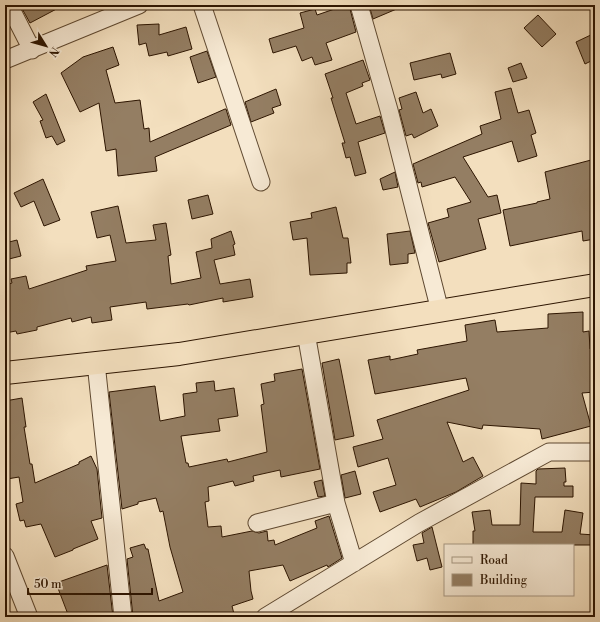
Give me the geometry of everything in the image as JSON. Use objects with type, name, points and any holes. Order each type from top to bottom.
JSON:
[{"type":"highway","points":[[5,373],[178,354],[595,285]]},
{"type":"street","points":[[9,5],[32,50]]},
{"type":"street","points":[[5,60],[140,5]]},
{"type":"street","points":[[202,5],[261,182]]},
{"type":"street","points":[[359,5],[390,110],[440,310]]},
{"type":"street","points":[[306,333],[336,503],[354,563]]},
{"type":"street","points":[[96,363],[123,617]]},
{"type":"street","points":[[265,617],[419,523],[549,452],[595,452]]},
{"type":"street","points":[[257,523],[336,503]]},
{"type":"street","points":[[5,556],[29,617]]},
{"type":"building","points":[[20,5],[64,5],[30,23]]},
{"type":"building","points":[[349,5],[356,32],[326,43],[332,60],[315,65],[312,57],[302,61],[296,46],[273,53],[269,39],[304,28],[300,13],[315,9],[317,15]]},
{"type":"building","points":[[369,5],[406,5],[373,19]]},
{"type":"building","points":[[538,15],[556,34],[542,47],[524,28]]},
{"type":"building","points":[[159,24],[159,35],[186,27],[192,49],[168,56],[167,52],[149,56],[146,43],[139,45],[137,25]]},
{"type":"building","points":[[595,33],[595,59],[585,64],[576,42]]},
{"type":"building","points":[[113,47],[119,65],[106,70],[115,103],[140,100],[144,129],[149,128],[150,142],[225,109],[231,125],[155,157],[157,171],[118,176],[116,149],[106,151],[99,103],[80,112],[61,73],[83,57]]},
{"type":"building","points":[[207,51],[216,77],[198,83],[190,57]]},
{"type":"building","points":[[450,53],[456,74],[442,78],[441,74],[414,80],[410,63]]},
{"type":"building","points":[[363,60],[370,80],[362,83],[363,86],[346,93],[356,124],[380,116],[385,133],[358,142],[366,173],[355,176],[350,157],[346,158],[342,143],[345,143],[325,74]]},
{"type":"building","points":[[521,63],[527,78],[513,82],[508,68]]},
{"type":"building","points":[[511,88],[518,113],[529,110],[536,133],[531,135],[537,156],[518,162],[512,141],[463,157],[488,197],[497,195],[501,213],[478,219],[486,249],[439,262],[428,223],[449,217],[447,209],[471,202],[455,177],[422,187],[421,182],[418,183],[413,164],[482,134],[480,126],[501,119],[495,92]]},
{"type":"building","points":[[276,89],[281,105],[272,108],[274,113],[251,122],[245,102]]},
{"type":"building","points":[[416,92],[423,113],[431,109],[438,126],[414,138],[412,134],[406,136],[399,110],[402,109],[399,98]]},
{"type":"building","points":[[46,94],[65,141],[57,145],[52,136],[46,138],[40,121],[43,120],[33,102]]},
{"type":"building","points":[[595,159],[595,239],[583,241],[582,231],[510,246],[503,210],[550,199],[545,172]]},
{"type":"building","points":[[395,172],[398,187],[383,190],[380,179]]},
{"type":"building","points":[[43,179],[60,220],[44,226],[34,201],[21,207],[14,193]]},
{"type":"building","points":[[208,195],[213,214],[192,219],[188,200]]},
{"type":"building","points":[[118,206],[126,243],[156,240],[153,225],[166,223],[171,255],[168,256],[171,284],[201,278],[196,252],[212,248],[211,239],[231,231],[235,244],[233,245],[235,255],[214,260],[220,284],[250,279],[253,297],[223,302],[223,298],[189,305],[147,309],[146,302],[110,307],[112,320],[92,323],[91,317],[72,322],[71,318],[37,327],[37,330],[17,334],[16,331],[5,333],[5,285],[12,283],[11,279],[26,276],[29,289],[87,270],[86,266],[116,261],[110,235],[97,238],[91,212]]},
{"type":"building","points":[[336,207],[343,238],[348,238],[351,263],[347,263],[347,273],[310,275],[307,238],[293,240],[290,222],[312,218],[311,213]]},
{"type":"building","points":[[410,231],[415,253],[408,254],[408,263],[390,265],[387,234]]},
{"type":"building","points":[[17,240],[21,256],[5,260],[5,243]]},
{"type":"building","points":[[583,312],[583,332],[589,331],[590,349],[592,349],[595,379],[595,392],[582,393],[591,426],[542,439],[540,429],[483,425],[482,429],[447,422],[463,462],[473,457],[483,476],[456,492],[420,507],[416,499],[380,512],[373,492],[396,485],[388,458],[358,467],[353,447],[383,439],[377,420],[469,390],[466,378],[375,394],[368,360],[390,356],[390,360],[418,354],[417,350],[467,341],[465,325],[495,320],[497,332],[548,328],[548,314]]},
{"type":"building","points":[[339,359],[354,436],[335,440],[322,363]]},
{"type":"building","points":[[302,369],[320,469],[281,477],[280,470],[253,476],[254,481],[235,486],[233,481],[208,487],[209,501],[205,502],[208,527],[221,526],[222,537],[252,531],[259,533],[267,531],[268,541],[274,540],[275,545],[317,528],[315,521],[329,516],[342,558],[328,567],[327,565],[290,581],[283,565],[249,571],[253,599],[232,606],[234,614],[224,617],[133,617],[127,559],[133,557],[130,548],[144,544],[146,549],[148,549],[159,601],[183,592],[170,547],[163,511],[160,512],[156,498],[138,502],[138,504],[122,509],[109,392],[155,386],[160,421],[185,416],[183,394],[197,392],[196,383],[214,381],[215,391],[234,388],[238,416],[218,419],[220,431],[181,436],[186,463],[188,463],[189,467],[227,459],[228,462],[267,452],[261,405],[264,404],[261,384],[275,381],[274,374]]},
{"type":"building","points":[[22,398],[26,427],[24,427],[30,464],[32,464],[35,483],[79,464],[79,462],[91,456],[97,469],[102,518],[91,521],[98,539],[55,557],[41,524],[26,527],[24,520],[20,521],[16,504],[23,502],[19,477],[7,479],[5,466],[5,401]]},
{"type":"building","points":[[565,468],[566,482],[564,482],[564,486],[573,486],[573,497],[535,497],[533,532],[562,532],[565,510],[583,513],[580,534],[595,535],[595,545],[473,544],[473,531],[475,531],[472,512],[490,510],[492,525],[520,525],[521,483],[536,484],[536,471],[538,469]]},
{"type":"building","points":[[355,471],[361,494],[345,498],[341,475]]},
{"type":"building","points":[[322,480],[325,496],[318,497],[314,482]]},
{"type":"building","points":[[432,527],[442,567],[430,570],[427,558],[417,561],[413,545],[424,543],[422,533]]},
{"type":"building","points":[[107,565],[113,617],[69,617],[56,583]]}]
